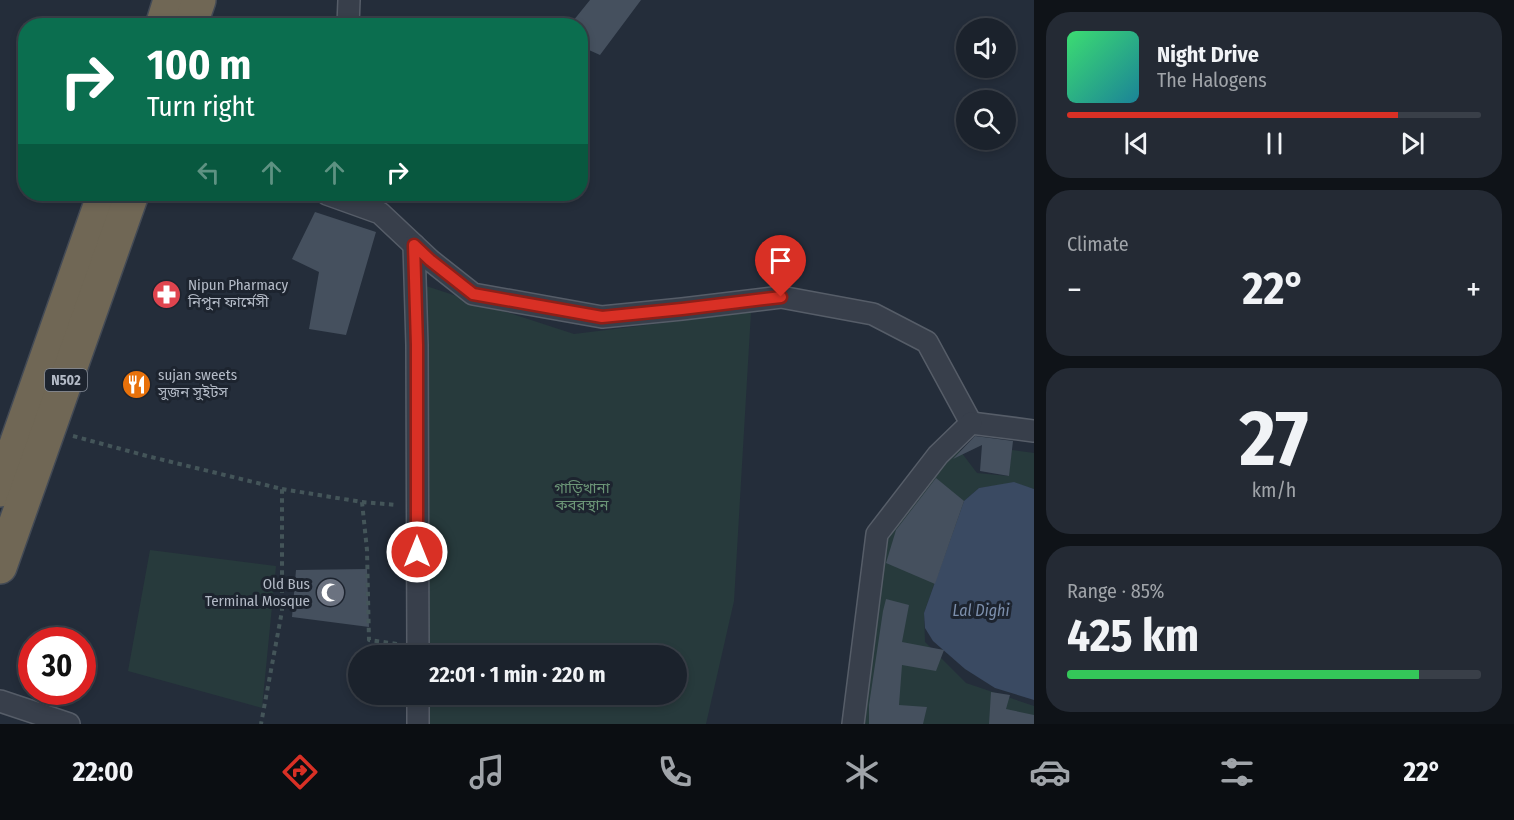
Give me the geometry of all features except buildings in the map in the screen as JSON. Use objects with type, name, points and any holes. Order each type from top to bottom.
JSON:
[{"type":"highway","points":[[164,18],[170,0]]},
{"type":"highway","points":[[193,18],[199,0]]},
{"type":"highway","name":"N502","points":[[0,490],[102,201]]},
{"type":"highway","name":"N502","points":[[0,567],[130,201]]},
{"type":"street","points":[[348,0],[348,18]]},
{"type":"street","points":[[377,203],[414,245],[473,294],[602,317],[781,297],[873,314],[927,342],[971,423]]},
{"type":"street","points":[[414,245],[417,345],[418,645]]},
{"type":"street","points":[[971,423],[1034,431]]},
{"type":"street","points":[[853,724],[877,534],[938,455],[971,423]]},
{"type":"street","points":[[0,701],[69,724]]},
{"type":"street","points":[[418,705],[418,724]]},
{"type":"path","points":[[49,429],[282,489],[362,502],[417,506]]},
{"type":"path","points":[[261,724],[282,611],[282,489]]},
{"type":"path","points":[[362,502],[367,550],[369,640],[389,645]]},
{"type":"green space","name":"গাড়িখানা কবরস্থান","points":[[426,286],[574,334],[751,312],[734,601],[706,724],[424,724],[424,705],[687,705],[687,645],[424,645]]},
{"type":"green space","points":[[958,448],[977,473],[1008,476],[1012,450],[1034,453],[1034,489],[1014,483],[979,488],[964,501],[924,613],[925,642],[966,683],[1034,706],[1034,724],[852,724],[877,534]]},
{"type":"green space","points":[[150,550],[276,566],[262,708],[128,671]]},
{"type":"water","name":"Lal Dighi","points":[[1014,482],[1034,489],[1034,700],[995,688],[965,669],[933,641],[925,628],[924,613],[964,501],[979,488]]},
{"type":"place","name":"Nipun Pharmacy নিপুন ফার্মেসী","points":[[167,294]]},
{"type":"place","name":"sujan sweets সুজন সুইটস","points":[[137,384]]},
{"type":"place","name":"Old Bus Terminal Mosque","points":[[331,593]]},
{"type":"route","points":[[417,552],[417,345],[414,245],[473,294],[602,317],[781,297]]}]
